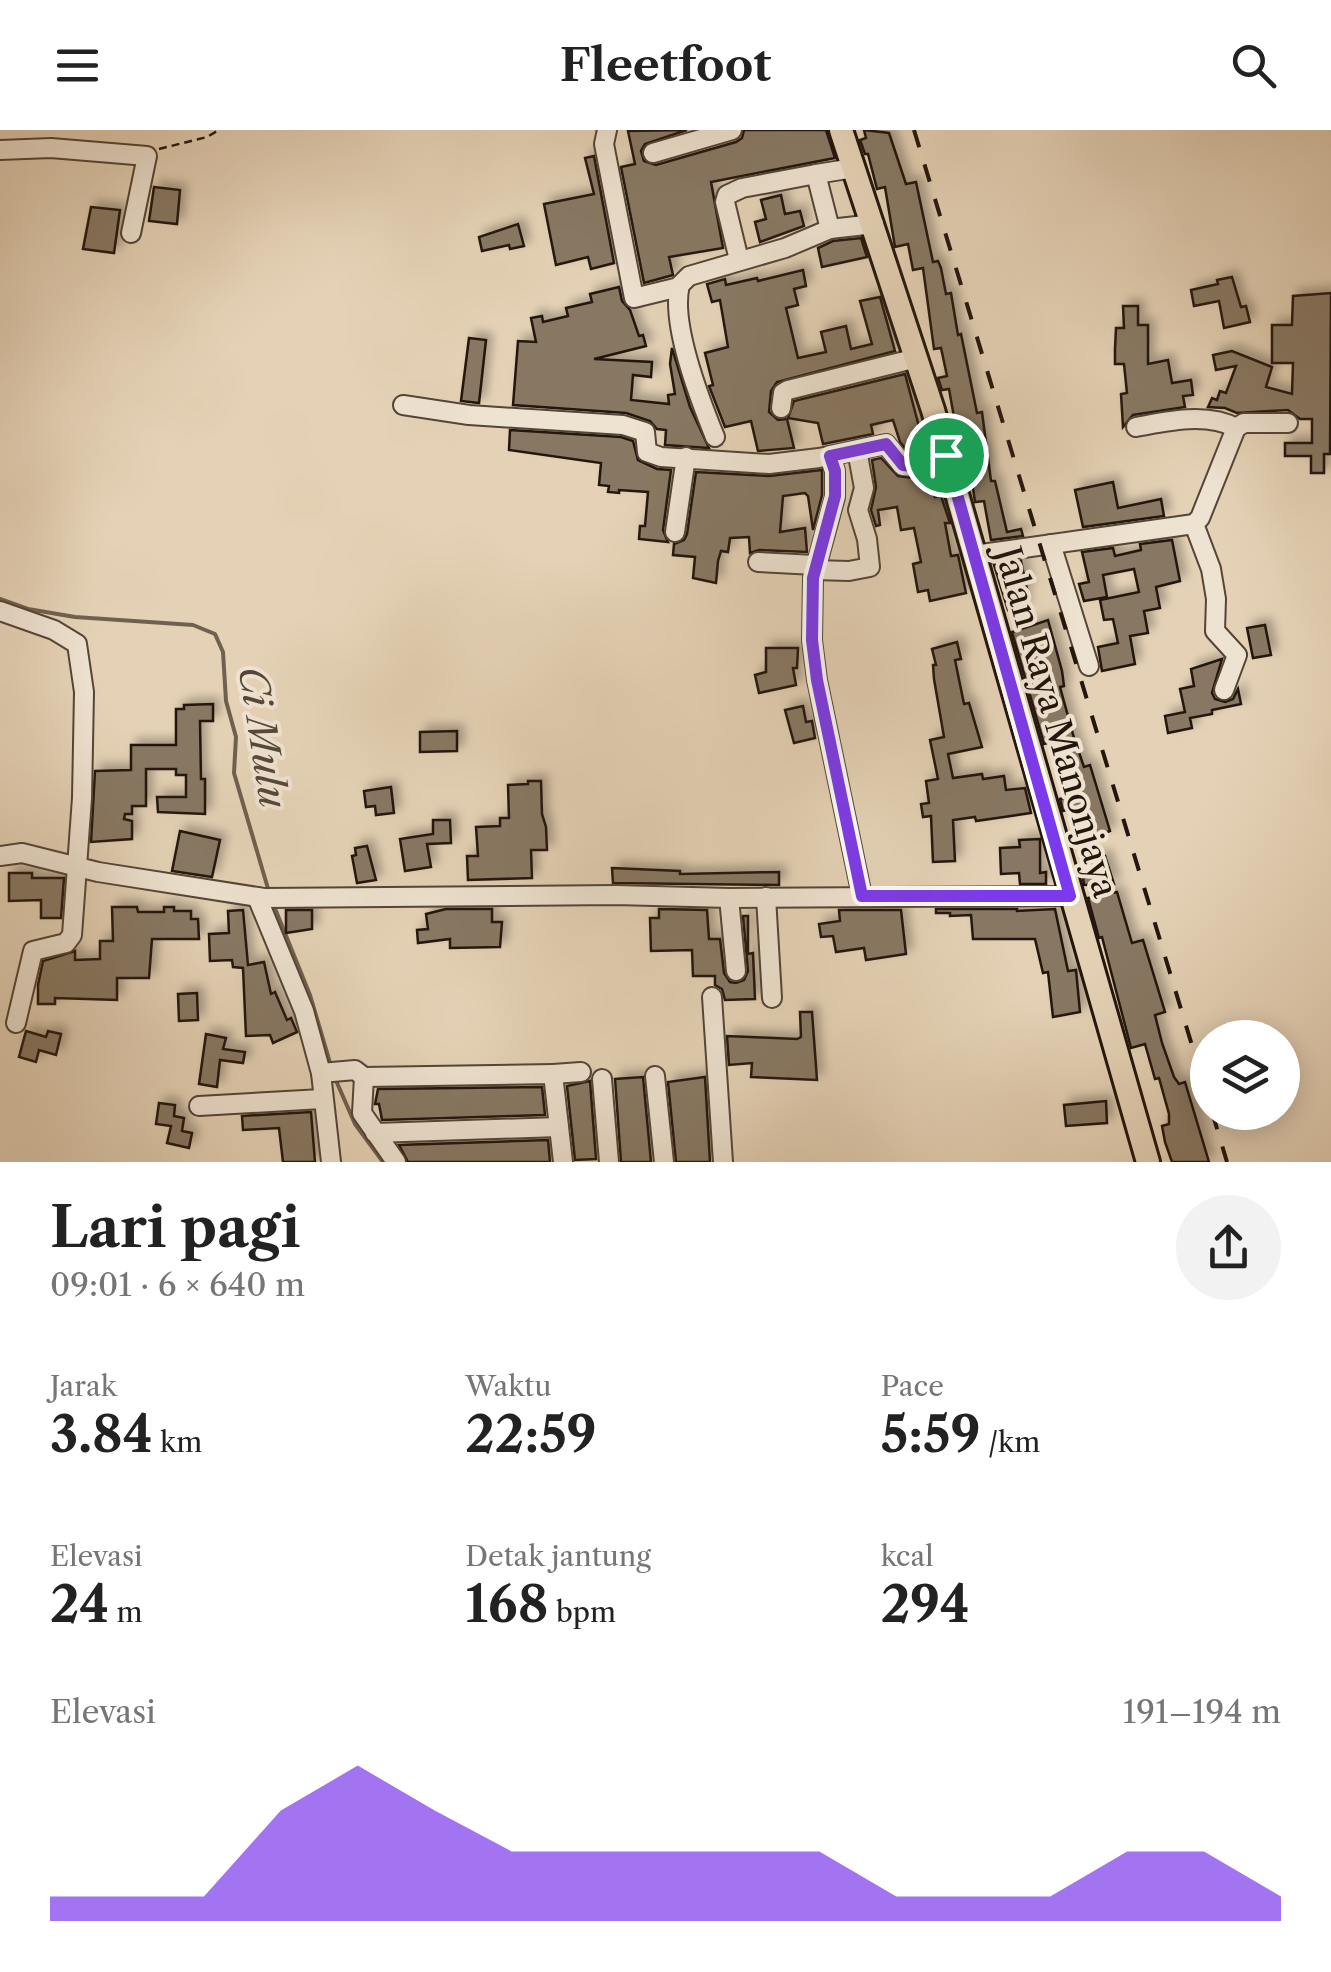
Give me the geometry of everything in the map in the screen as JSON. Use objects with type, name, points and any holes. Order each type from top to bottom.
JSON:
[{"type":"main road","name":"Jalan Raya Manonjaya","points":[[841,130],[946,455],[1148,1162]]},
{"type":"street","points":[[607,130],[604,144],[634,298],[679,287],[689,276],[786,248],[830,229],[874,224]]},
{"type":"street","points":[[653,153],[691,136],[732,130]]},
{"type":"street","points":[[0,150],[50,148],[147,156],[131,232]]},
{"type":"street","points":[[739,260],[725,202],[727,195],[742,188],[854,168]]},
{"type":"street","points":[[816,174],[830,229]]},
{"type":"street","points":[[679,287],[678,309],[684,336],[715,437]]},
{"type":"street","points":[[780,408],[788,390],[917,358]]},
{"type":"street","points":[[403,406],[469,415],[622,425],[645,432],[649,454],[770,464],[888,444],[903,465],[913,466],[946,455]]},
{"type":"street","points":[[1136,427],[1184,420],[1226,423],[1236,428]]},
{"type":"street","points":[[974,556],[1194,524],[1200,518],[1236,428],[1244,423],[1288,423]]},
{"type":"street","points":[[758,562],[849,571],[870,567],[866,532],[858,510],[864,488],[856,450]]},
{"type":"street","points":[[830,456],[835,471],[835,496],[815,568],[812,640],[862,896]]},
{"type":"street","points":[[675,532],[686,457]]},
{"type":"street","points":[[1194,524],[1211,569],[1216,599],[1215,631],[1237,654],[1224,690]]},
{"type":"street","points":[[1051,544],[1089,666]]},
{"type":"street","points":[[0,611],[54,630],[79,648],[84,692],[72,935],[66,943],[32,952],[16,1023]]},
{"type":"street","points":[[0,856],[22,853],[76,867],[268,897],[1070,896]]},
{"type":"street","points":[[268,897],[298,993],[330,1072],[322,1099],[332,1162]]},
{"type":"street","points":[[766,897],[772,998]]},
{"type":"street","points":[[729,898],[736,970]]},
{"type":"street","points":[[712,997],[723,1162]]},
{"type":"street","points":[[330,1072],[355,1070],[364,1077],[581,1072]]},
{"type":"street","points":[[553,1074],[563,1162]]},
{"type":"street","points":[[655,1076],[664,1162]]},
{"type":"street","points":[[364,1077],[361,1108],[396,1162]]},
{"type":"street","points":[[602,1079],[609,1162]]},
{"type":"street","points":[[199,1106],[322,1099]]},
{"type":"street","points":[[375,1133],[559,1127]]},
{"type":"path","points":[[147,156],[220,130]]},
{"type":"building","points":[[687,130],[645,144],[641,151],[644,161],[656,165],[736,142],[744,130],[826,130],[835,158],[711,182],[723,248],[669,257],[673,275],[644,283],[621,167],[635,164],[628,131]]},
{"type":"building","points":[[864,130],[889,133],[906,184],[916,182],[933,262],[938,261],[941,268],[946,294],[951,293],[977,413],[982,412],[991,481],[995,481],[1007,532],[1021,529],[1023,536],[991,540],[984,501],[975,502],[969,461],[963,462],[952,421],[949,389],[942,390],[938,378],[947,376],[941,348],[934,349],[923,268],[913,270],[908,244],[895,247],[885,187],[877,189],[860,140],[866,138]]},
{"type":"building","points":[[594,156],[614,263],[591,269],[588,257],[556,265],[544,204],[594,194],[585,158]]},
{"type":"building","points":[[154,187],[180,190],[177,224],[149,221]]},
{"type":"building","points":[[781,195],[785,214],[800,211],[804,226],[760,242],[755,222],[766,219],[761,200]]},
{"type":"building","points":[[91,207],[120,210],[114,253],[83,249]]},
{"type":"building","points":[[518,224],[524,246],[482,251],[479,237]]},
{"type":"building","points":[[861,238],[867,257],[822,267],[818,248],[833,241]]},
{"type":"building","points":[[803,270],[806,286],[794,289],[798,305],[786,308],[798,358],[826,352],[821,332],[846,326],[851,349],[872,344],[860,301],[880,297],[895,351],[777,382],[771,391],[769,412],[778,420],[787,419],[794,448],[758,451],[751,421],[725,427],[709,386],[713,385],[705,353],[728,347],[720,300],[712,302],[707,284],[725,279],[726,285],[757,278],[758,281]]},
{"type":"building","points":[[1232,277],[1250,322],[1224,328],[1219,301],[1194,306],[1191,290]]},
{"type":"building","points":[[619,287],[622,301],[646,346],[594,359],[652,362],[651,377],[633,375],[631,400],[669,404],[668,395],[675,394],[670,364],[672,348],[690,407],[709,448],[665,445],[666,430],[626,413],[513,405],[518,341],[536,342],[531,318],[542,316],[543,322],[568,316],[566,308],[592,302],[590,294]]},
{"type":"building","points":[[1331,293],[1330,454],[1324,454],[1324,473],[1311,473],[1311,456],[1285,456],[1285,443],[1312,443],[1312,419],[1300,419],[1288,410],[1237,413],[1208,407],[1220,391],[1226,393],[1236,366],[1216,370],[1213,355],[1232,351],[1272,367],[1266,387],[1292,394],[1293,363],[1272,363],[1272,325],[1292,325],[1293,296]]},
{"type":"building","points":[[1123,306],[1138,306],[1138,325],[1148,325],[1148,364],[1168,360],[1172,383],[1191,380],[1193,395],[1183,396],[1185,407],[1133,415],[1123,427],[1121,394],[1127,393],[1124,364],[1115,364],[1115,349],[1116,328],[1124,328]]},
{"type":"building","points":[[469,338],[486,340],[479,403],[461,401]]},
{"type":"building","points":[[905,374],[925,449],[909,453],[900,442],[893,420],[871,425],[873,434],[823,444],[818,423],[788,418],[794,401]]},
{"type":"building","points":[[510,430],[633,441],[638,460],[657,469],[671,470],[663,530],[668,542],[639,539],[640,526],[645,526],[648,492],[608,492],[609,486],[599,485],[601,463],[509,450]]},
{"type":"building","points":[[881,458],[898,476],[931,474],[935,497],[941,496],[950,523],[945,523],[951,556],[958,555],[966,593],[930,601],[928,590],[918,592],[913,564],[921,562],[914,528],[901,530],[897,507],[878,510],[880,525],[876,526],[871,510],[876,487],[872,460]]},
{"type":"building","points":[[822,470],[822,495],[813,530],[808,496],[783,496],[780,532],[805,528],[807,552],[750,553],[749,537],[730,538],[728,552],[721,551],[716,583],[693,578],[695,557],[673,555],[674,544],[687,534],[696,472],[769,476]]},
{"type":"building","points":[[1113,482],[1118,508],[1161,499],[1164,516],[1083,527],[1075,490]]},
{"type":"building","points":[[1172,540],[1180,581],[1156,587],[1160,608],[1144,611],[1148,633],[1130,636],[1135,664],[1102,671],[1098,647],[1118,643],[1113,619],[1104,620],[1100,600],[1139,592],[1134,569],[1103,575],[1107,597],[1084,601],[1079,584],[1089,582],[1082,552],[1113,548],[1115,556],[1141,550],[1140,544]]},
{"type":"building","points":[[1021,561],[1027,589],[1022,590],[1025,607],[1008,610],[994,565]]},
{"type":"building","points":[[1048,620],[1074,738],[1084,767],[1090,765],[1110,831],[1080,843],[1071,809],[1063,811],[1060,799],[1072,796],[1062,762],[1057,763],[1051,742],[1044,744],[1012,632]]},
{"type":"building","points":[[1265,625],[1271,655],[1253,658],[1247,628]]},
{"type":"building","points":[[957,642],[961,659],[955,660],[964,704],[969,703],[982,747],[948,754],[953,778],[1004,776],[1006,790],[1025,788],[1031,813],[976,821],[975,817],[953,820],[955,861],[933,862],[931,816],[923,817],[921,804],[929,803],[926,781],[938,779],[930,740],[944,737],[932,649]]},
{"type":"building","points":[[766,648],[798,648],[797,668],[793,668],[796,685],[759,693],[755,675],[766,672]]},
{"type":"building","points":[[1222,659],[1212,693],[1215,699],[1225,702],[1233,699],[1238,689],[1241,704],[1190,718],[1192,728],[1168,733],[1165,716],[1185,712],[1180,689],[1194,686],[1191,669]]},
{"type":"building","points":[[213,704],[213,721],[200,721],[205,814],[158,812],[157,797],[186,797],[186,775],[176,775],[176,769],[146,769],[146,806],[132,806],[132,814],[125,814],[124,819],[132,821],[132,839],[91,842],[95,771],[131,770],[131,745],[176,745],[176,709]]},
{"type":"building","points":[[803,706],[806,722],[812,721],[815,738],[794,743],[785,710]]},
{"type":"building","points":[[457,731],[457,751],[420,752],[420,732]]},
{"type":"building","points":[[541,781],[547,850],[531,850],[532,878],[468,880],[467,856],[478,856],[476,827],[500,826],[500,818],[509,818],[508,785]]},
{"type":"building","points":[[391,787],[394,813],[376,815],[375,806],[366,807],[364,791]]},
{"type":"building","points":[[433,820],[450,820],[451,843],[427,844],[431,867],[405,871],[400,839],[433,834]]},
{"type":"building","points":[[180,831],[220,840],[212,877],[172,871]]},
{"type":"building","points":[[1040,839],[1040,873],[1046,872],[1046,884],[1020,884],[1019,873],[1001,874],[1000,848],[1020,847],[1019,840]]},
{"type":"building","points":[[367,846],[376,880],[357,883],[352,856],[356,855],[355,848]]},
{"type":"building","points":[[1105,856],[1114,884],[1084,885],[1083,878],[1095,875],[1090,860]]},
{"type":"building","points":[[612,868],[680,874],[779,872],[779,885],[613,883]]},
{"type":"building","points":[[9,873],[64,878],[61,918],[41,918],[41,900],[9,901]]},
{"type":"building","points":[[1117,892],[1132,943],[1143,940],[1165,1012],[1155,1015],[1162,1043],[1174,1077],[1179,1084],[1185,1082],[1190,1099],[1190,1130],[1199,1130],[1209,1162],[1172,1162],[1162,1126],[1169,1124],[1169,1114],[1159,1078],[1155,1079],[1145,1044],[1131,1048],[1088,898]]},
{"type":"building","points":[[112,907],[137,907],[138,912],[164,912],[164,907],[191,911],[191,919],[198,919],[199,939],[152,939],[149,978],[117,978],[117,1000],[55,998],[55,1004],[38,1004],[43,961],[75,951],[75,960],[100,959],[100,941],[113,941]]},
{"type":"building","points":[[446,909],[492,909],[492,922],[502,922],[500,947],[450,948],[450,939],[418,943],[417,930],[428,929],[426,914]]},
{"type":"building","points":[[659,909],[707,910],[709,939],[720,939],[724,973],[730,982],[736,983],[744,980],[748,971],[743,916],[748,916],[748,954],[753,953],[755,999],[725,1000],[722,989],[715,985],[715,976],[693,976],[692,950],[651,951],[650,918],[659,918]]},
{"type":"building","points":[[936,909],[1055,909],[1068,971],[1076,970],[1080,1012],[1053,1017],[1048,972],[1043,973],[1035,939],[973,939],[971,915],[950,916],[936,913]]},
{"type":"building","points":[[243,910],[248,965],[264,962],[271,994],[275,992],[297,1032],[273,1043],[270,1035],[246,1036],[243,968],[233,967],[232,960],[210,961],[209,934],[229,933],[228,911]]},
{"type":"building","points":[[286,910],[312,910],[312,929],[286,933]]},
{"type":"building","points":[[839,910],[901,910],[906,954],[866,960],[864,948],[836,952],[833,936],[821,937],[819,924],[840,921]]},
{"type":"building","points":[[197,993],[198,1020],[179,1021],[178,994]]},
{"type":"building","points":[[800,1012],[812,1012],[817,1080],[751,1077],[752,1063],[729,1065],[727,1036],[797,1039],[801,1037]]},
{"type":"building","points":[[26,1031],[46,1037],[48,1031],[61,1034],[56,1055],[39,1050],[36,1062],[19,1057]]},
{"type":"building","points":[[206,1034],[226,1038],[223,1049],[245,1052],[243,1063],[220,1060],[217,1087],[199,1084]]},
{"type":"building","points":[[643,1077],[651,1162],[621,1162],[615,1079]]},
{"type":"building","points":[[705,1077],[710,1162],[676,1162],[668,1082]]},
{"type":"building","points":[[590,1081],[596,1159],[575,1160],[567,1086]]},
{"type":"building","points":[[542,1087],[545,1115],[382,1120],[379,1104],[375,1104],[378,1089]]},
{"type":"building","points":[[1106,1101],[1107,1123],[1066,1126],[1064,1105]]},
{"type":"building","points":[[159,1103],[175,1105],[174,1116],[184,1118],[182,1131],[192,1133],[189,1148],[167,1143],[171,1126],[156,1124]]},
{"type":"building","points":[[311,1112],[315,1162],[283,1162],[279,1128],[243,1130],[242,1116]]},
{"type":"building","points":[[548,1140],[550,1162],[408,1162],[399,1145]]},
{"type":"waterway","name":"Ci Mulu","points":[[0,599],[28,609],[75,617],[193,625],[215,634],[223,652],[226,701],[236,737],[234,773],[269,892]]},
{"type":"waterway","name":"Ci Mulu","points":[[274,906],[310,995],[331,1066]]},
{"type":"waterway","name":"Ci Mulu","points":[[334,1076],[355,1124],[383,1162]]},
{"type":"railway","points":[[914,130],[1190,1039]]},
{"type":"railway","points":[[1217,1130],[1227,1162]]},
{"type":"route","points":[[886,444],[903,465],[913,466],[946,455],[1070,896],[862,896],[812,640],[813,578],[835,496],[835,471],[830,456],[886,444]]}]
